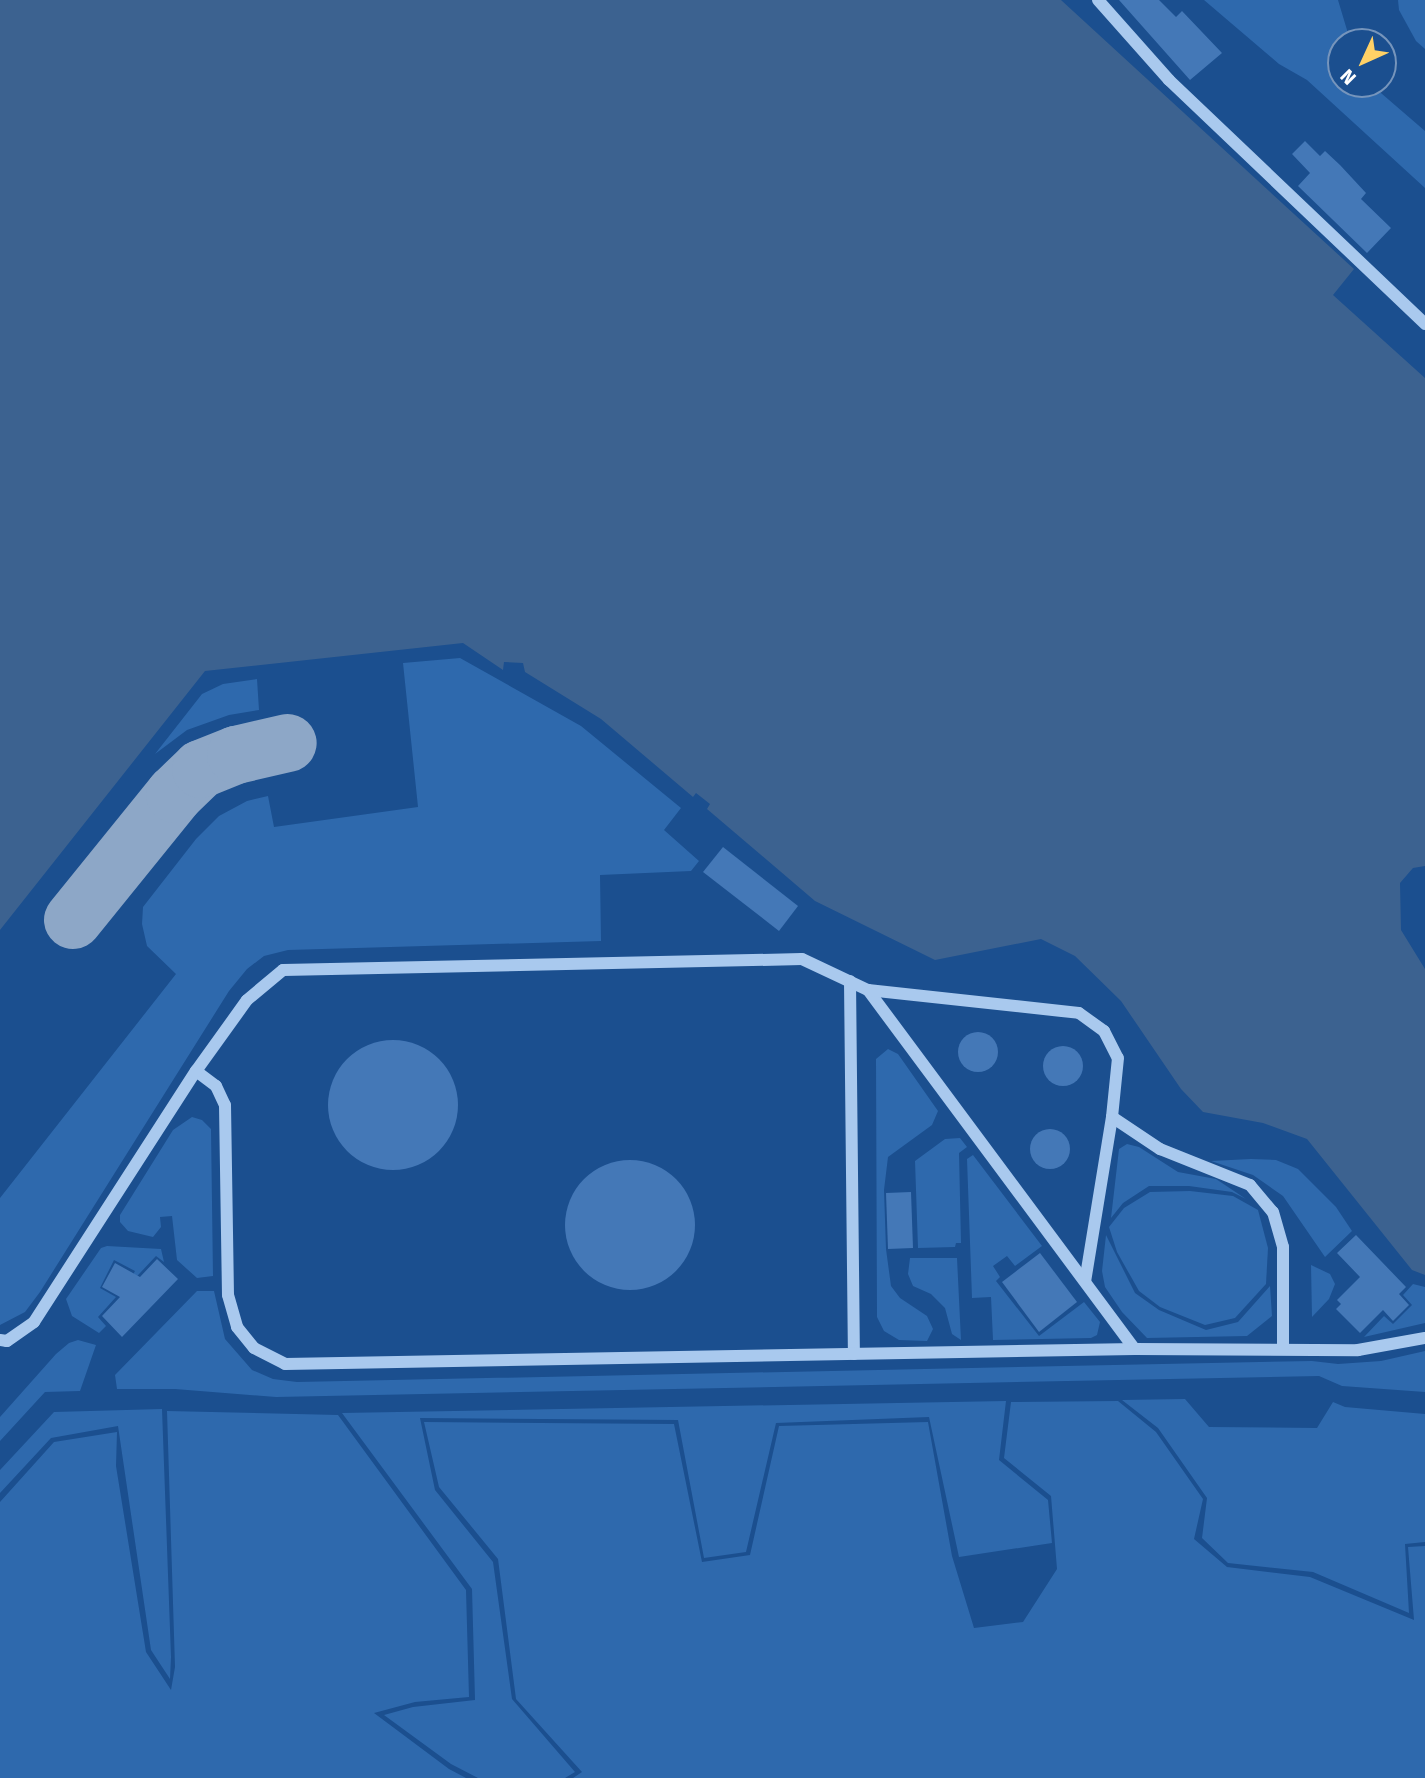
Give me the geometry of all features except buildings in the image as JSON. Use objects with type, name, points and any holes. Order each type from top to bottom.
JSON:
[{"type":"street","points":[[1098,0],[1169,80],[1425,324]]},
{"type":"street","points":[[0,1339],[7,1341],[34,1322],[196,1071],[247,1000],[283,970],[802,959],[868,990],[1079,1013],[1104,1031],[1118,1058],[1112,1116],[1085,1281]]},
{"type":"street","points":[[850,981],[854,1354]]},
{"type":"street","points":[[868,990],[1135,1349]]},
{"type":"street","points":[[196,1071],[216,1086],[225,1105],[228,1295],[237,1327],[254,1348],[285,1364],[1135,1349],[1358,1350],[1425,1338]]},
{"type":"street","points":[[1112,1116],[1160,1149],[1250,1185],[1273,1212],[1283,1247],[1283,1349]]},
{"type":"shaded area","points":[[0,0],[1061,0],[1354,269],[1333,295],[1425,378],[1425,866],[1413,868],[1400,883],[1401,930],[1425,969],[1425,1275],[1412,1270],[1307,1139],[1263,1123],[1203,1112],[1181,1089],[1121,1001],[1075,956],[1041,939],[935,960],[815,901],[707,809],[710,804],[696,793],[693,797],[601,719],[525,672],[523,663],[504,662],[503,670],[463,643],[205,671],[0,930]]},
{"type":"shaded area","points":[[1204,0],[1338,0],[1346,28],[1327,28],[1327,98],[1387,98],[1425,131],[1425,188],[1307,80],[1279,64]]},
{"type":"shaded area","points":[[1398,0],[1425,0],[1425,49],[1416,41],[1399,10]]},
{"type":"shaded area","points":[[460,658],[581,726],[681,808],[664,830],[699,861],[691,871],[600,875],[601,941],[288,950],[264,956],[247,969],[229,991],[40,1292],[25,1312],[0,1325],[0,1198],[176,974],[147,946],[142,924],[143,907],[196,839],[219,816],[247,801],[268,796],[274,827],[418,807],[403,663]]},
{"type":"shaded area","points":[[257,679],[259,710],[229,715],[187,730],[155,754],[202,694],[223,684]]},
{"type":"shaded area","points":[[888,1049],[898,1054],[938,1111],[932,1125],[888,1157],[884,1190],[886,1249],[891,1286],[900,1298],[927,1316],[933,1329],[927,1341],[899,1340],[884,1331],[877,1317],[876,1059]]},
{"type":"shaded area","points":[[192,1117],[202,1120],[211,1129],[213,1276],[197,1278],[177,1260],[172,1216],[160,1217],[161,1227],[153,1237],[128,1231],[120,1222],[120,1215],[173,1130]]},
{"type":"shaded area","points":[[960,1138],[967,1147],[959,1153],[961,1243],[956,1243],[955,1247],[918,1248],[915,1161],[945,1139]]},
{"type":"shaded area","points":[[1127,1144],[1139,1147],[1178,1172],[1216,1179],[1246,1199],[1232,1192],[1189,1186],[1149,1186],[1123,1203],[1111,1218],[1119,1149]]},
{"type":"shaded area","points":[[973,1155],[1042,1246],[1015,1266],[1007,1256],[993,1266],[1000,1277],[996,1281],[1039,1336],[1084,1302],[1100,1322],[1097,1335],[1091,1338],[993,1340],[991,1297],[972,1298],[967,1159]]},
{"type":"shaded area","points":[[1276,1160],[1298,1169],[1336,1207],[1352,1231],[1325,1257],[1283,1196],[1253,1175],[1211,1161]]},
{"type":"shaded area","points":[[1190,1191],[1233,1196],[1258,1210],[1268,1248],[1266,1284],[1235,1318],[1205,1325],[1160,1307],[1139,1291],[1117,1252],[1109,1227],[1124,1208],[1150,1192]]},
{"type":"shaded area","points":[[1106,1235],[1135,1293],[1159,1310],[1206,1330],[1238,1322],[1270,1286],[1272,1316],[1247,1336],[1147,1338],[1122,1312],[1105,1287],[1102,1271]]},
{"type":"shaded area","points":[[101,1248],[161,1249],[164,1262],[156,1256],[125,1289],[135,1271],[114,1260],[100,1288],[116,1297],[98,1317],[106,1326],[99,1333],[72,1316],[66,1299]]},
{"type":"shaded area","points":[[910,1258],[957,1258],[961,1340],[952,1334],[945,1308],[931,1294],[913,1286],[908,1274]]},
{"type":"shaded area","points":[[1311,1265],[1330,1274],[1335,1284],[1329,1299],[1312,1317]]},
{"type":"shaded area","points":[[1413,1284],[1425,1287],[1425,1323],[1364,1337],[1384,1316],[1393,1324],[1412,1305],[1403,1295]]},
{"type":"shaded area","points":[[197,1291],[214,1291],[225,1339],[252,1370],[273,1379],[297,1382],[1312,1361],[1338,1364],[1381,1361],[1425,1351],[1425,1392],[1342,1386],[1319,1376],[276,1397],[175,1389],[117,1389],[115,1375]]},
{"type":"shaded area","points":[[78,1340],[96,1345],[80,1391],[45,1392],[0,1441],[0,1417],[56,1354],[69,1343]]},
{"type":"shaded area","points":[[1185,1399],[1209,1427],[1317,1428],[1333,1402],[1345,1407],[1425,1414],[1425,1542],[1405,1544],[1409,1613],[1313,1572],[1228,1563],[1202,1538],[1207,1498],[1158,1428],[1122,1400]]},
{"type":"shaded area","points":[[1006,1401],[999,1460],[1048,1500],[1052,1543],[959,1557],[929,1417],[776,1423],[746,1552],[704,1558],[678,1420],[420,1418],[435,1490],[493,1562],[512,1699],[575,1772],[565,1778],[478,1778],[451,1764],[384,1715],[413,1707],[475,1700],[472,1589],[342,1413]]},
{"type":"shaded area","points":[[1118,1401],[1156,1432],[1203,1499],[1194,1539],[1227,1567],[1310,1577],[1414,1620],[1408,1547],[1425,1546],[1425,1778],[573,1778],[582,1772],[516,1699],[498,1559],[439,1487],[424,1422],[674,1424],[702,1562],[750,1555],[779,1426],[928,1422],[952,1556],[974,1628],[1023,1622],[1057,1569],[1051,1496],[1004,1458],[1011,1402]]},
{"type":"shaded area","points":[[162,1409],[170,1679],[151,1650],[118,1426],[51,1438],[0,1493],[0,1470],[54,1412]]},
{"type":"shaded area","points":[[167,1411],[338,1415],[466,1590],[469,1697],[415,1702],[374,1713],[449,1769],[466,1778],[0,1778],[0,1502],[54,1442],[117,1432],[116,1466],[146,1652],[171,1690],[175,1667]]},
{"type":"taxiway","points":[[73,920],[175,794],[201,769],[236,755],[288,743]]}]
